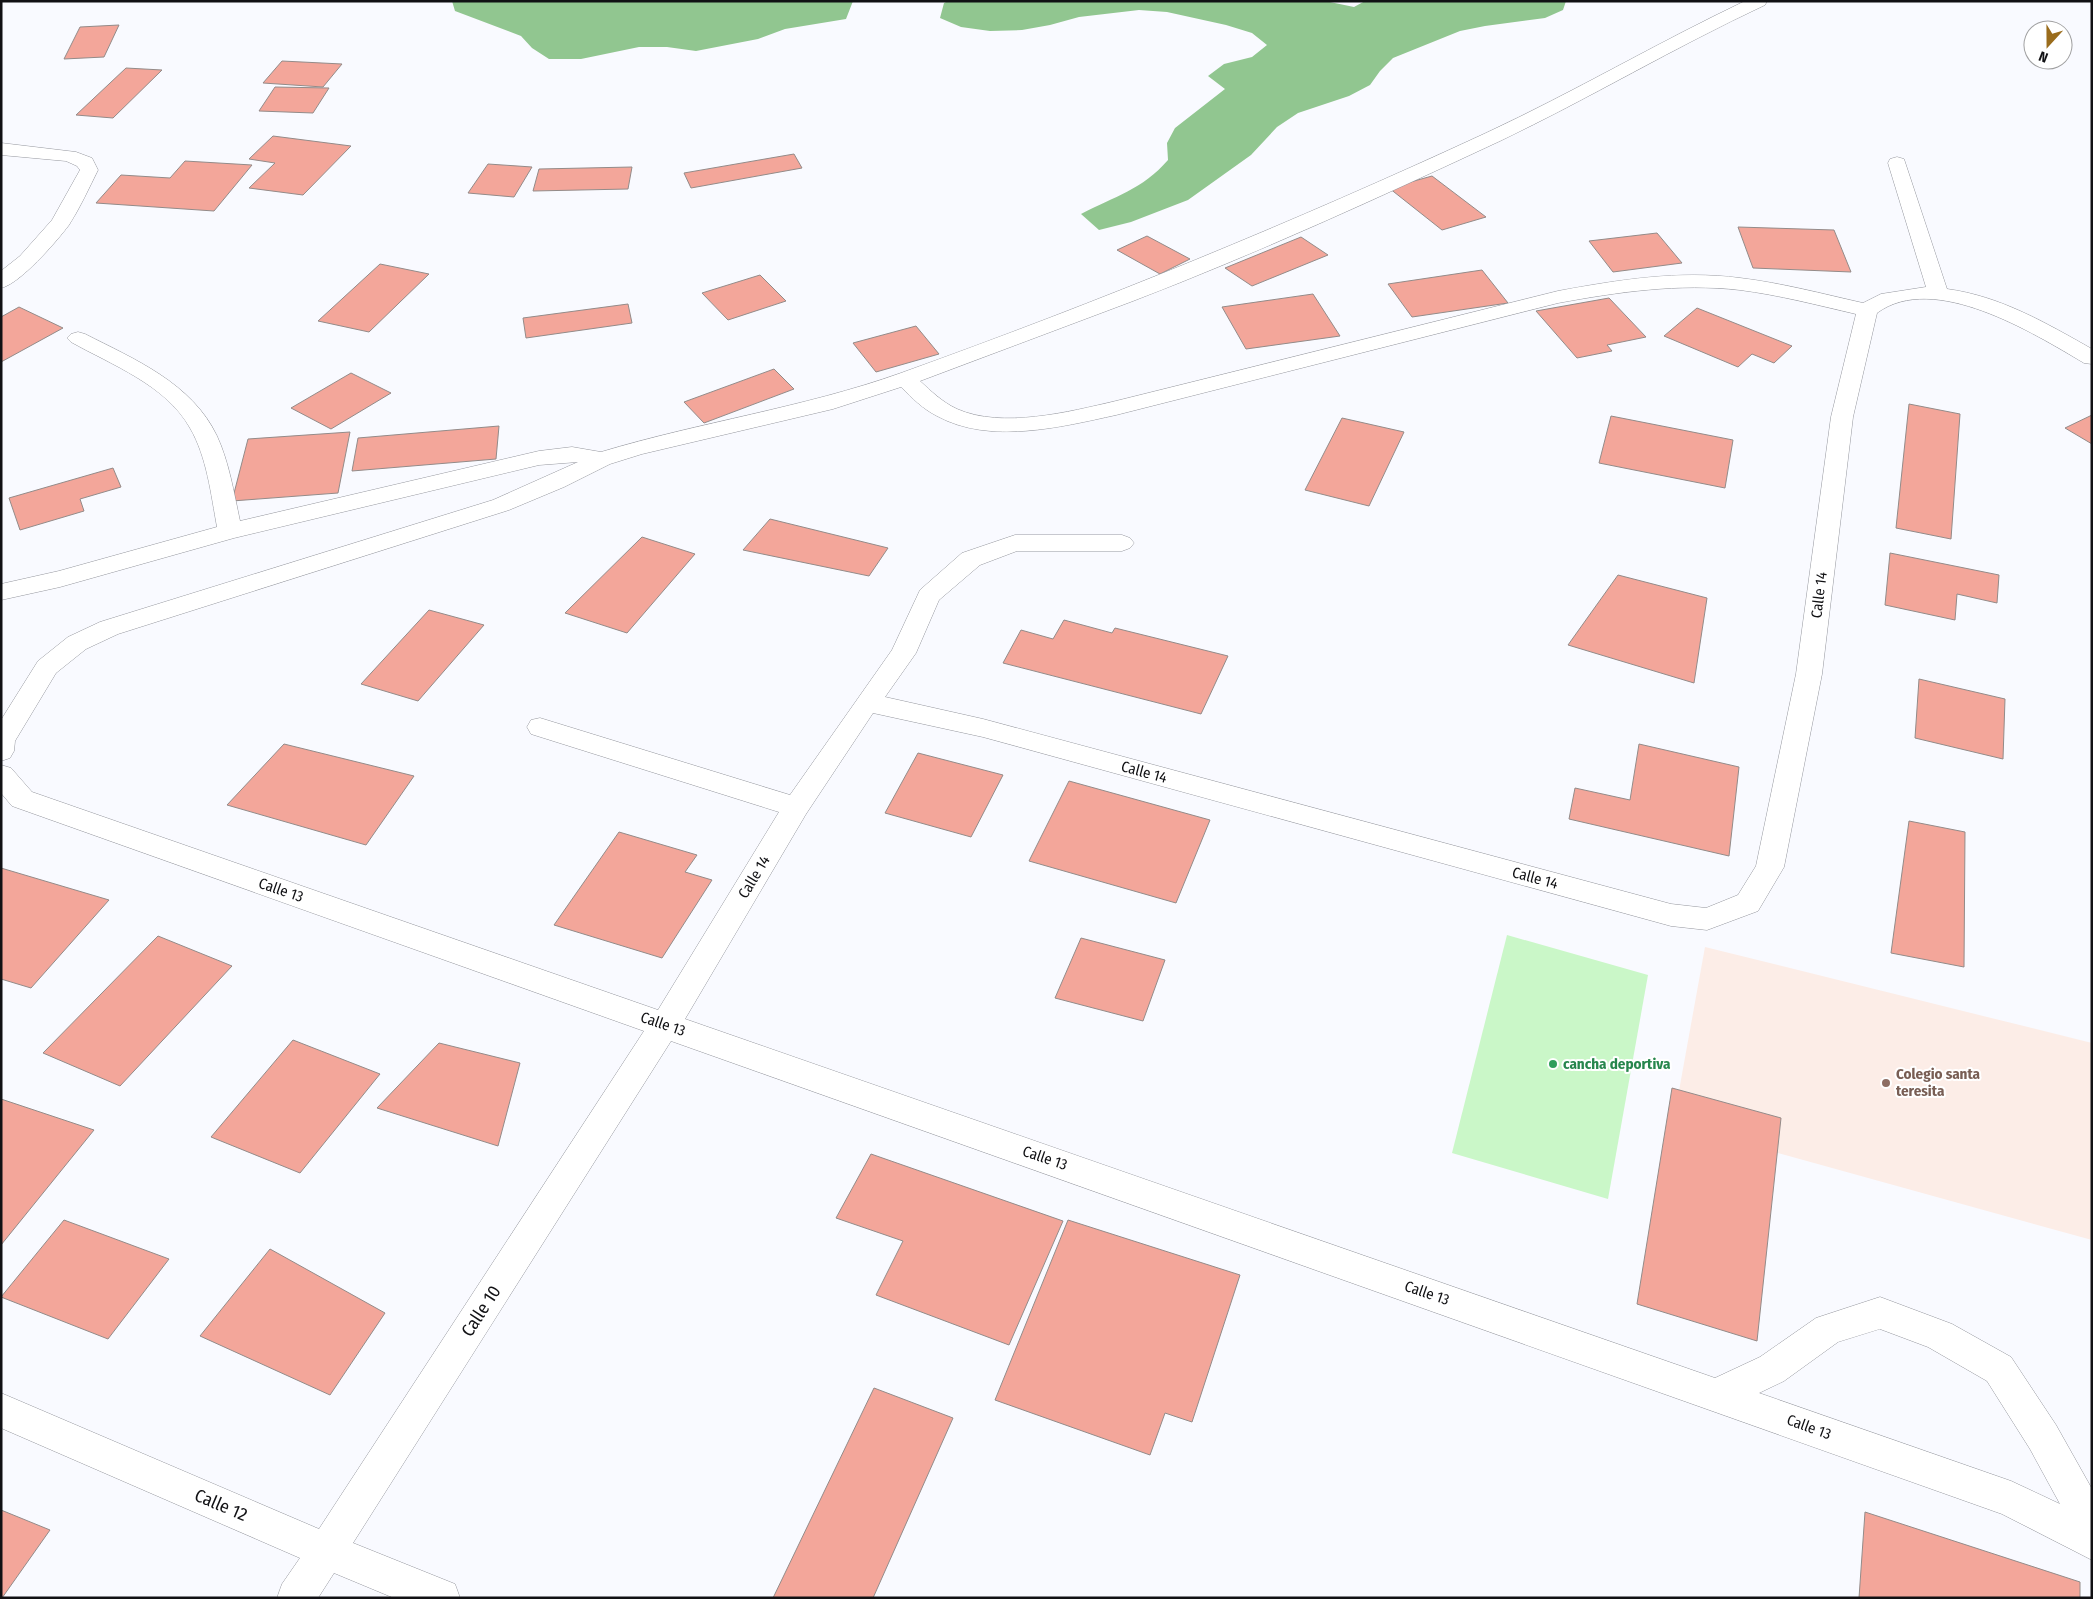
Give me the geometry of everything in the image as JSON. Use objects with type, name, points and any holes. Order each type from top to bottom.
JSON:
[{"type":"street","points":[[1,751],[2,741],[48,667],[77,643],[109,628],[501,505],[556,482],[602,459],[635,448],[825,404],[905,379],[1093,310],[1334,210],[1545,112],[1721,19],[1759,1]]},
{"type":"street","points":[[1,149],[69,156],[85,162],[89,170],[60,223],[27,260],[1,282]]},
{"type":"street","points":[[1897,164],[1938,293]]},
{"type":"street","points":[[905,379],[928,400],[951,415],[988,424],[1010,425],[1089,414],[1137,403],[1558,296],[1653,282],[1721,282],[1756,286],[1867,310],[1883,300],[1908,294],[1938,293],[1972,300],[2036,326],[2092,358]]},
{"type":"street","name":"Calle 14","points":[[665,1024],[796,807],[867,702],[983,728],[1671,915],[1707,919],[1748,903],[1770,867],[1809,674],[1842,417],[1867,310]]},
{"type":"street","points":[[78,338],[169,391],[188,409],[202,428],[210,450],[230,531]]},
{"type":"street","points":[[1,592],[60,579],[230,531],[555,455],[588,455],[602,459]]},
{"type":"street","points":[[867,702],[903,653],[929,596],[971,559],[1015,543],[1122,543]]},
{"type":"street","points":[[540,727],[796,807]]},
{"type":"street","name":"Calle 13","points":[[1,775],[22,799],[1718,1395],[2011,1500],[2092,1541]]},
{"type":"street","name":"Calle 10","points":[[296,1598],[665,1024]]},
{"type":"street","points":[[1718,1395],[1772,1369],[1828,1329],[1880,1314],[1940,1335],[1999,1369],[2044,1437],[2092,1527]]},
{"type":"street","name":"Calle 12","points":[[1,1410],[326,1551],[441,1598]]},
{"type":"shaded area","name":"Colegio santa teresita","points":[[1705,947],[2092,1043],[2092,1240],[1673,1124]]},
{"type":"green space","points":[[452,1],[853,1],[846,19],[785,29],[758,39],[696,51],[667,47],[639,47],[581,59],[549,59],[532,48],[521,36],[455,11]]},
{"type":"green space","points":[[948,1],[1325,1],[1354,7],[1365,1],[1566,1],[1563,10],[1545,18],[1460,31],[1393,58],[1370,85],[1349,96],[1298,113],[1277,127],[1251,155],[1188,200],[1131,222],[1099,230],[1081,214],[1128,192],[1158,170],[1168,160],[1167,143],[1175,128],[1225,89],[1208,76],[1224,64],[1252,57],[1267,45],[1252,33],[1226,25],[1167,12],[1139,10],[1079,17],[1022,30],[990,31],[961,27],[940,18],[944,3]]},
{"type":"green space","name":"cancha deportiva","points":[[1507,935],[1648,975],[1608,1199],[1452,1153]]},
{"type":"building","points":[[119,25],[104,57],[64,59],[80,27]]},
{"type":"building","points":[[282,61],[342,64],[323,87],[263,83]]},
{"type":"building","points":[[126,68],[162,70],[113,118],[76,115]]},
{"type":"building","points":[[275,87],[329,88],[313,113],[259,111]]},
{"type":"building","points":[[273,136],[351,146],[303,195],[249,188],[275,163],[249,159]]},
{"type":"building","points":[[794,154],[802,168],[691,188],[684,173]]},
{"type":"building","points":[[185,161],[252,165],[214,211],[96,203],[121,175],[170,178]]},
{"type":"building","points":[[488,164],[532,167],[514,197],[468,193]]},
{"type":"building","points":[[632,167],[628,189],[533,191],[539,169]]},
{"type":"building","points":[[1432,176],[1486,217],[1442,230],[1389,188]]},
{"type":"building","points":[[1738,227],[1834,230],[1851,272],[1753,268]]},
{"type":"building","points":[[1657,233],[1682,263],[1613,272],[1589,241]]},
{"type":"building","points":[[1147,236],[1190,259],[1160,274],[1117,250]]},
{"type":"building","points":[[1301,237],[1328,255],[1252,286],[1225,268]]},
{"type":"building","points":[[380,264],[429,274],[369,332],[318,321]]},
{"type":"building","points":[[1482,270],[1508,303],[1412,317],[1388,284]]},
{"type":"building","points":[[760,275],[786,301],[728,320],[702,293]]},
{"type":"building","points":[[1313,294],[1340,336],[1246,349],[1222,307]]},
{"type":"building","points":[[1609,298],[1646,337],[1607,345],[1612,351],[1577,358],[1536,311]]},
{"type":"building","points":[[628,304],[632,323],[526,338],[523,318]]},
{"type":"building","points":[[19,307],[63,328],[1,362],[1,317]]},
{"type":"building","points":[[1697,308],[1792,346],[1774,363],[1752,354],[1738,367],[1664,336]]},
{"type":"building","points":[[916,326],[939,354],[876,372],[853,343]]},
{"type":"building","points":[[774,369],[794,389],[704,423],[684,402]]},
{"type":"building","points":[[351,373],[391,393],[331,429],[291,408]]},
{"type":"building","points":[[1909,404],[1960,414],[1951,539],[1896,528]]},
{"type":"building","points":[[2092,415],[2092,444],[2065,428]]},
{"type":"building","points":[[1611,416],[1733,440],[1725,488],[1599,463]]},
{"type":"building","points":[[1342,418],[1404,432],[1369,506],[1305,490]]},
{"type":"building","points":[[499,426],[496,459],[352,471],[358,438]]},
{"type":"building","points":[[350,432],[338,493],[232,501],[248,439]]},
{"type":"building","points":[[113,468],[121,487],[80,499],[84,511],[20,530],[9,498]]},
{"type":"building","points":[[770,519],[888,548],[869,576],[743,550]]},
{"type":"building","points":[[642,537],[695,554],[627,633],[565,613]]},
{"type":"building","points":[[1890,553],[1999,575],[1997,603],[1957,594],[1955,620],[1885,605]]},
{"type":"building","points":[[1618,575],[1707,598],[1694,683],[1568,645]]},
{"type":"building","points":[[429,610],[484,625],[418,701],[361,684]]},
{"type":"building","points":[[1064,620],[1112,633],[1115,628],[1228,656],[1201,714],[1003,663],[1021,630],[1053,639]]},
{"type":"building","points":[[1919,679],[2005,699],[2003,759],[1915,738]]},
{"type":"building","points":[[284,744],[414,776],[366,845],[227,805]]},
{"type":"building","points":[[1639,744],[1739,767],[1729,856],[1569,819],[1575,788],[1630,800]]},
{"type":"building","points":[[918,753],[1003,775],[971,837],[885,813]]},
{"type":"building","points":[[1069,781],[1210,820],[1176,903],[1029,861]]},
{"type":"building","points":[[1909,821],[1965,832],[1964,967],[1891,953]]},
{"type":"building","points":[[619,832],[697,855],[685,872],[712,880],[662,958],[554,925]]},
{"type":"building","points":[[1,868],[109,900],[31,988],[1,979]]},
{"type":"building","points":[[158,936],[232,966],[120,1086],[43,1053]]},
{"type":"building","points":[[1081,938],[1165,960],[1143,1021],[1055,998]]},
{"type":"building","points":[[293,1040],[380,1074],[300,1173],[211,1137]]},
{"type":"building","points":[[439,1043],[520,1063],[498,1146],[377,1108]]},
{"type":"building","points":[[1672,1088],[1781,1118],[1757,1341],[1637,1304]]},
{"type":"building","points":[[1,1099],[94,1130],[1,1245]]},
{"type":"building","points":[[871,1154],[1063,1221],[1009,1345],[876,1295],[903,1241],[836,1218]]},
{"type":"building","points":[[64,1220],[169,1259],[108,1339],[1,1297]]},
{"type":"building","points":[[1068,1220],[1240,1275],[1192,1422],[1165,1413],[1150,1455],[995,1400]]},
{"type":"building","points":[[270,1249],[385,1313],[330,1395],[200,1336]]},
{"type":"building","points":[[874,1388],[953,1418],[873,1598],[773,1598]]},
{"type":"building","points":[[1,1510],[50,1530],[2,1598],[1,1598]]},
{"type":"building","points":[[1865,1512],[2080,1582],[2080,1598],[1859,1598]]},
{"type":"place","name":"cancha deportiva","points":[[1553,1064]]},
{"type":"place","name":"Colegio santa teresita","points":[[1886,1083]]}]
